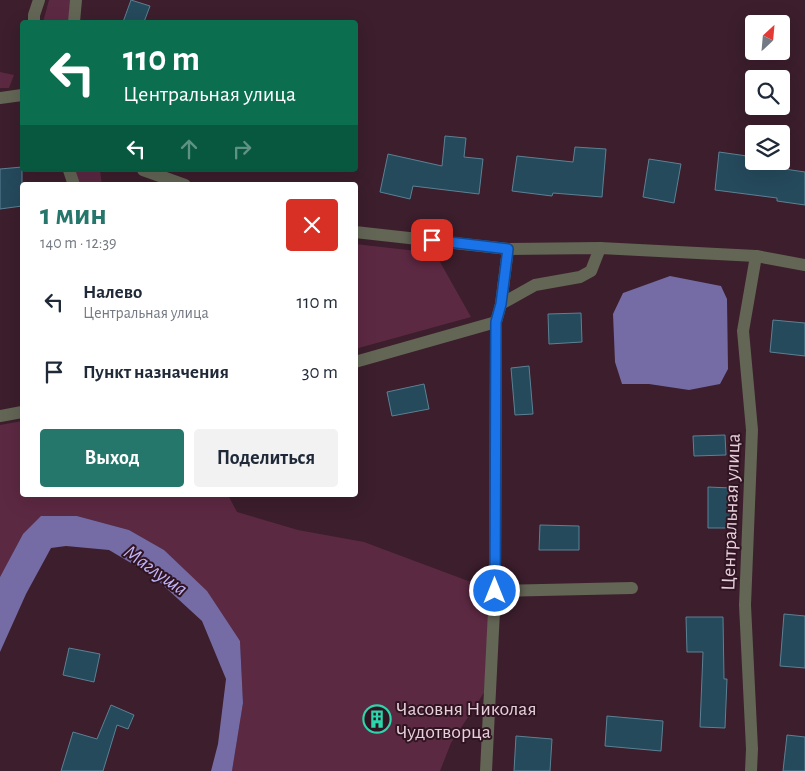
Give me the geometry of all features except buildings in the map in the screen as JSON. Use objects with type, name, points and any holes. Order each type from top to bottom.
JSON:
[{"type":"street","points":[[34,20],[39,0]]},
{"type":"street","points":[[74,20],[76,0]]},
{"type":"street","points":[[0,98],[20,95]]},
{"type":"street","points":[[149,172],[177,182]]},
{"type":"street","points":[[358,232],[508,249],[600,248],[756,256],[805,265]]},
{"type":"street","points":[[501,304],[536,285],[580,277],[591,271],[600,248]]},
{"type":"street","points":[[486,771],[495,591],[496,322],[501,304],[508,249]]},
{"type":"street","name":"Центральная улица","points":[[751,771],[752,749],[745,605],[752,430],[743,331],[756,256]]},
{"type":"street","points":[[358,361],[496,322]]},
{"type":"street","points":[[0,416],[20,412]]},
{"type":"street","points":[[495,591],[632,588]]},
{"type":"shaded area","points":[[49,0],[71,0],[69,20],[44,20]]},
{"type":"shaded area","points":[[0,72],[14,75],[9,88],[0,88]]},
{"type":"shaded area","points":[[71,172],[100,172],[102,182],[75,182]]},
{"type":"shaded area","points":[[358,244],[435,253],[471,317],[358,348]]},
{"type":"shaded area","points":[[20,421],[20,497],[229,497],[237,512],[298,530],[364,542],[495,591],[491,682],[451,743],[440,771],[232,771],[243,703],[240,641],[164,550],[129,530],[77,516],[23,534],[0,577],[0,425]]},
{"type":"water","points":[[670,276],[721,286],[727,299],[728,369],[720,384],[689,390],[649,384],[622,384],[615,362],[613,314],[623,293]]},
{"type":"water","name":"Маглуша","points":[[41,516],[77,516],[129,530],[164,550],[207,591],[240,641],[243,703],[232,771],[211,771],[218,744],[226,679],[202,621],[153,576],[109,550],[66,546],[51,548],[26,594],[0,652],[0,577],[23,534]]},
{"type":"place","name":"Часовня Николая Чудотворца","points":[[377,719]]},
{"type":"route","points":[[432,240],[508,249],[501,304],[496,322],[495,591]]}]
